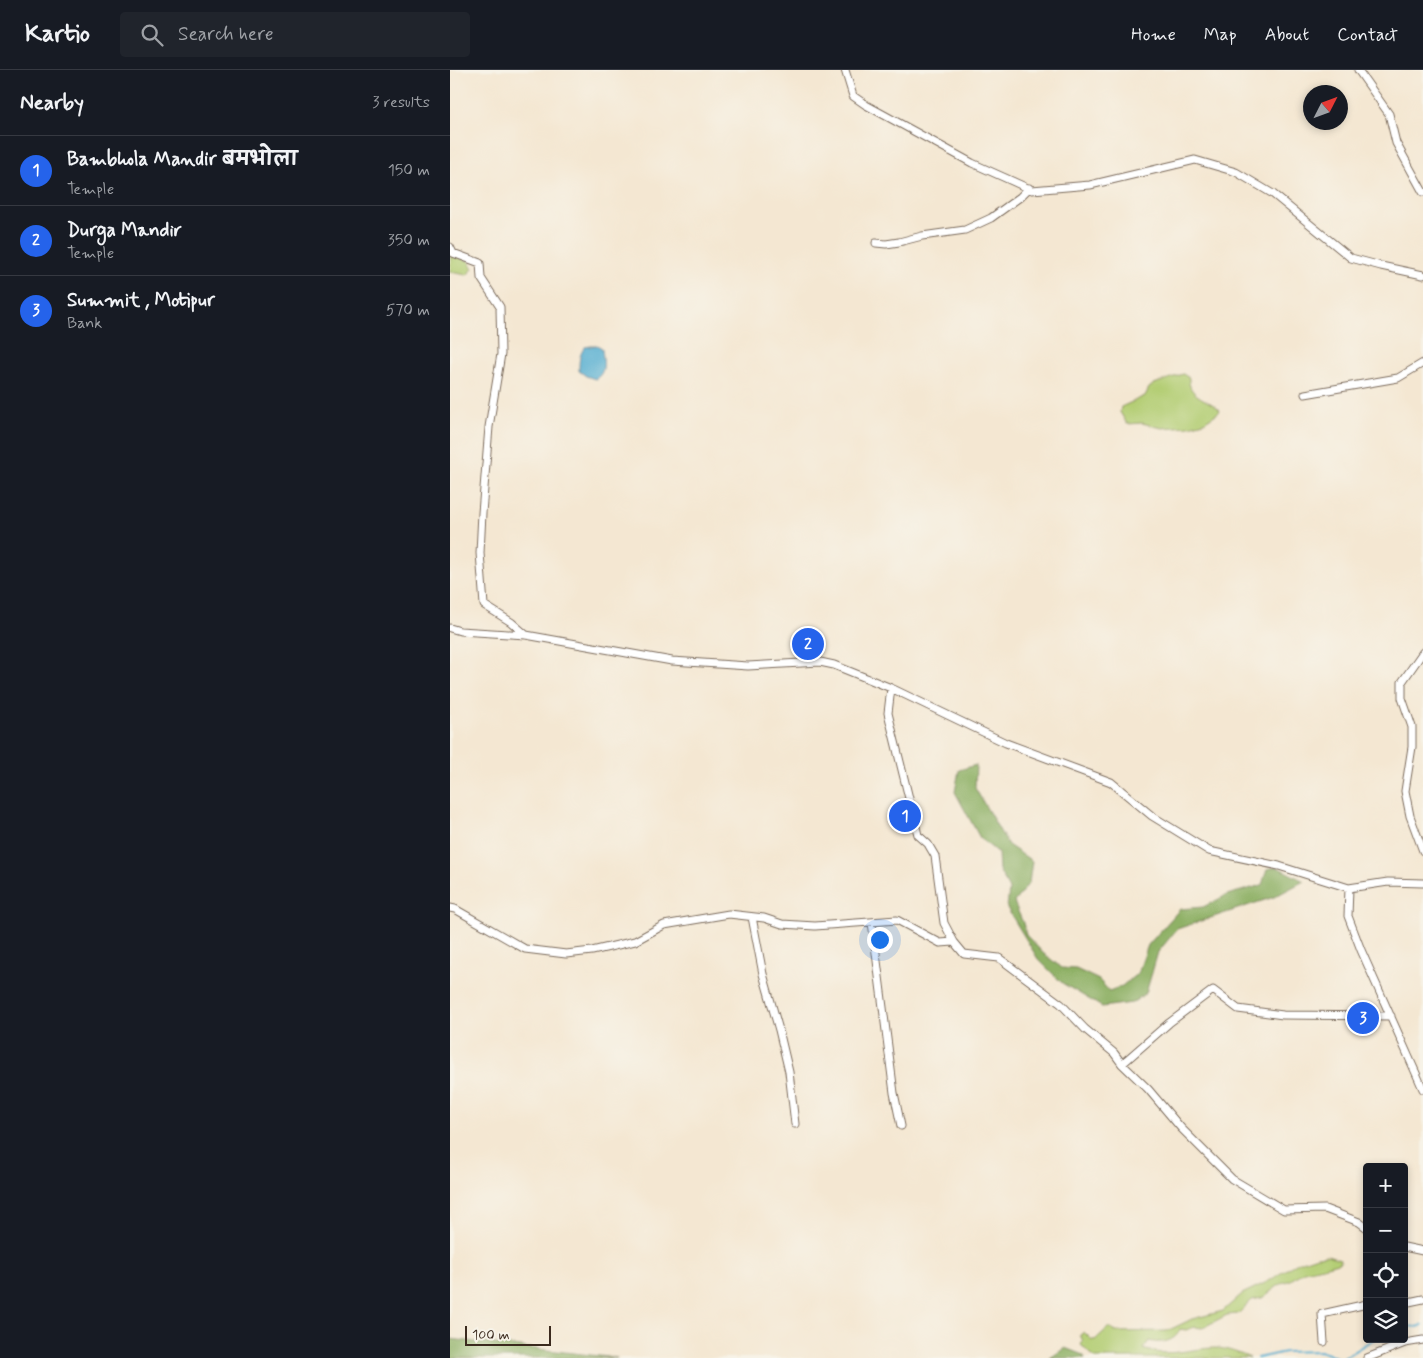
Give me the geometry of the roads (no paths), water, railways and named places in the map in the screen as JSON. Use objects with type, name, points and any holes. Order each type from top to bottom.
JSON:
[{"type":"street","points":[[845,70],[853,96],[866,105],[972,162],[1032,190],[1090,185],[1195,160],[1236,172],[1273,194],[1351,258],[1423,275]]},
{"type":"street","points":[[1358,70],[1389,114],[1396,143],[1423,192]]},
{"type":"street","points":[[876,243],[886,244],[922,236],[965,230],[991,218],[1029,188]]},
{"type":"street","points":[[450,247],[453,253],[480,264],[481,278],[500,306],[501,354],[489,427],[482,513],[480,553],[484,605],[511,622],[526,635]]},
{"type":"street","points":[[1305,394],[1398,378],[1423,364]]},
{"type":"street","points":[[450,628],[460,632],[526,635],[672,661],[748,666],[820,662],[834,664],[891,688],[1006,743],[1111,782],[1152,816],[1209,851],[1279,866],[1349,888],[1388,882],[1423,883]]},
{"type":"street","points":[[1423,652],[1402,682],[1402,698],[1412,726],[1412,747],[1406,791],[1410,816],[1423,851]]},
{"type":"street","points":[[891,688],[888,713],[918,835],[928,844],[936,856],[944,923],[954,942],[964,954],[999,958],[1062,1004],[1086,1029],[1114,1053],[1181,1128],[1232,1178],[1284,1210],[1325,1209],[1363,1225]]},
{"type":"street","points":[[1349,888],[1348,916],[1361,950],[1423,1089]]},
{"type":"street","points":[[450,908],[485,925],[525,949],[566,954],[592,952],[635,941],[664,925],[729,914],[764,918],[782,924],[815,926],[897,920],[940,943],[954,942]]},
{"type":"street","points":[[752,916],[763,974],[789,1072],[795,1124]]},
{"type":"street","points":[[872,922],[894,1093],[901,1126]]},
{"type":"street","points":[[1122,1064],[1169,1023],[1213,990],[1238,1009],[1282,1015],[1391,1016]]},
{"type":"street","points":[[1408,1248],[1423,1250]]},
{"type":"street","points":[[1408,1303],[1423,1299]]},
{"type":"street","points":[[1324,1342],[1322,1314],[1363,1305]]},
{"type":"street","points":[[1366,1358],[1405,1342],[1423,1340]]},
{"type":"water","points":[[597,345],[602,348],[603,370],[595,379],[579,371],[579,364],[580,355],[585,347]]},
{"type":"waterway","points":[[1408,1326],[1418,1327],[1423,1325]]},
{"type":"waterway","points":[[1343,1358],[1367,1343]]},
{"type":"waterway","points":[[1257,1358],[1285,1352],[1320,1351],[1338,1358]]},
{"type":"place","name":"Durga Mandir","points":[[808,644]]},
{"type":"place","name":"Bambhola Mandir बमभोला","points":[[905,816]]},
{"type":"place","name":"Summit , Motipur","points":[[1363,1018]]}]
